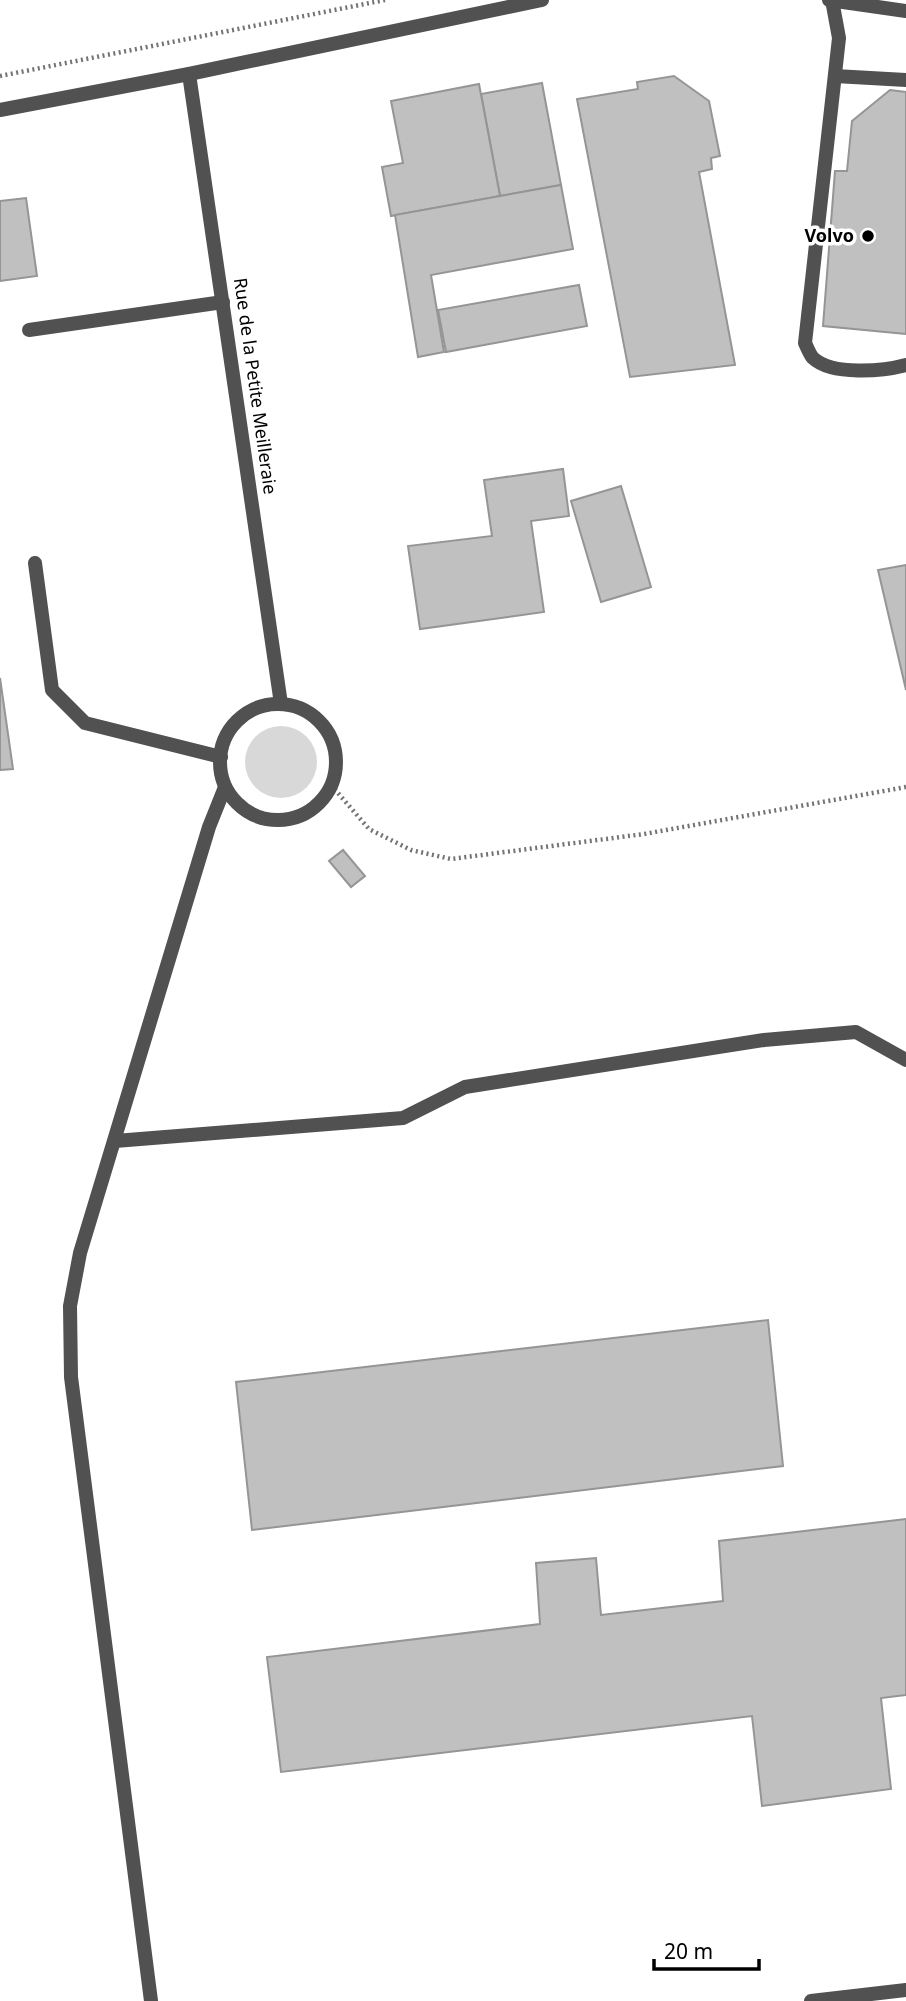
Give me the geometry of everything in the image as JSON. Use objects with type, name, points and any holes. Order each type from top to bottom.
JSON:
[{"type":"street","points":[[0,110],[189,74],[542,0]]},
{"type":"street","points":[[906,11],[831,0],[839,38],[805,343],[813,358],[833,367],[870,371],[906,365]]},
{"type":"street","name":"Rue de la Petite Meilleraie","points":[[189,74],[281,704]]},
{"type":"street","points":[[835,76],[906,80]]},
{"type":"street","points":[[29,330],[223,302]]},
{"type":"street","points":[[36,563],[52,690],[85,723],[221,757]]},
{"type":"street","points":[[281,704],[300,708],[316,718],[328,732],[335,749],[336,768],[331,785],[321,801],[307,813],[280,819],[252,814],[237,804],[226,787],[220,768],[229,729],[243,715],[261,706],[281,704]]},
{"type":"street","points":[[151,2001],[71,1377],[70,1306],[80,1253],[201,853],[226,787]]},
{"type":"street","points":[[115,1141],[403,1118],[465,1087],[764,1040],[856,1032],[906,1060]]},
{"type":"street","points":[[811,2001],[906,1990]]},
{"type":"path","points":[[0,76],[385,0]]},
{"type":"path","points":[[331,785],[369,829],[411,850],[451,859],[644,834],[906,787]]},
{"type":"shaded area","points":[[281,726],[301,732],[311,742],[317,762],[311,782],[301,792],[281,798],[261,792],[251,782],[245,762],[251,742],[261,732]]},
{"type":"building","points":[[674,76],[709,101],[720,156],[711,158],[712,169],[699,172],[735,365],[630,377],[577,99],[638,89],[637,82]]},
{"type":"building","points":[[542,83],[561,185],[500,196],[481,94]]},
{"type":"building","points":[[479,84],[500,196],[391,216],[382,167],[403,163],[391,101]]},
{"type":"building","name":"Volvo","points":[[890,90],[906,92],[906,334],[823,326],[835,171],[847,171],[852,121]]},
{"type":"building","points":[[561,185],[573,249],[431,275],[444,352],[418,357],[395,215]]},
{"type":"building","points":[[26,198],[37,276],[0,281],[0,201]]},
{"type":"building","points":[[579,285],[587,326],[446,352],[438,310]]},
{"type":"building","points":[[563,469],[569,516],[531,521],[544,612],[420,629],[408,546],[492,536],[484,480]]},
{"type":"building","points":[[621,486],[651,587],[601,602],[571,501]]},
{"type":"building","points":[[906,565],[906,690],[878,570]]},
{"type":"building","points":[[0,678],[13,769],[0,770]]},
{"type":"building","points":[[343,850],[365,876],[351,887],[329,861]]},
{"type":"building","points":[[768,1320],[783,1466],[252,1530],[236,1382]]},
{"type":"building","points":[[906,1519],[906,1695],[881,1698],[891,1789],[762,1806],[752,1716],[281,1772],[267,1657],[540,1624],[536,1563],[596,1558],[601,1615],[723,1601],[719,1541]]},
{"type":"place","name":"Volvo","points":[[868,236]]}]
